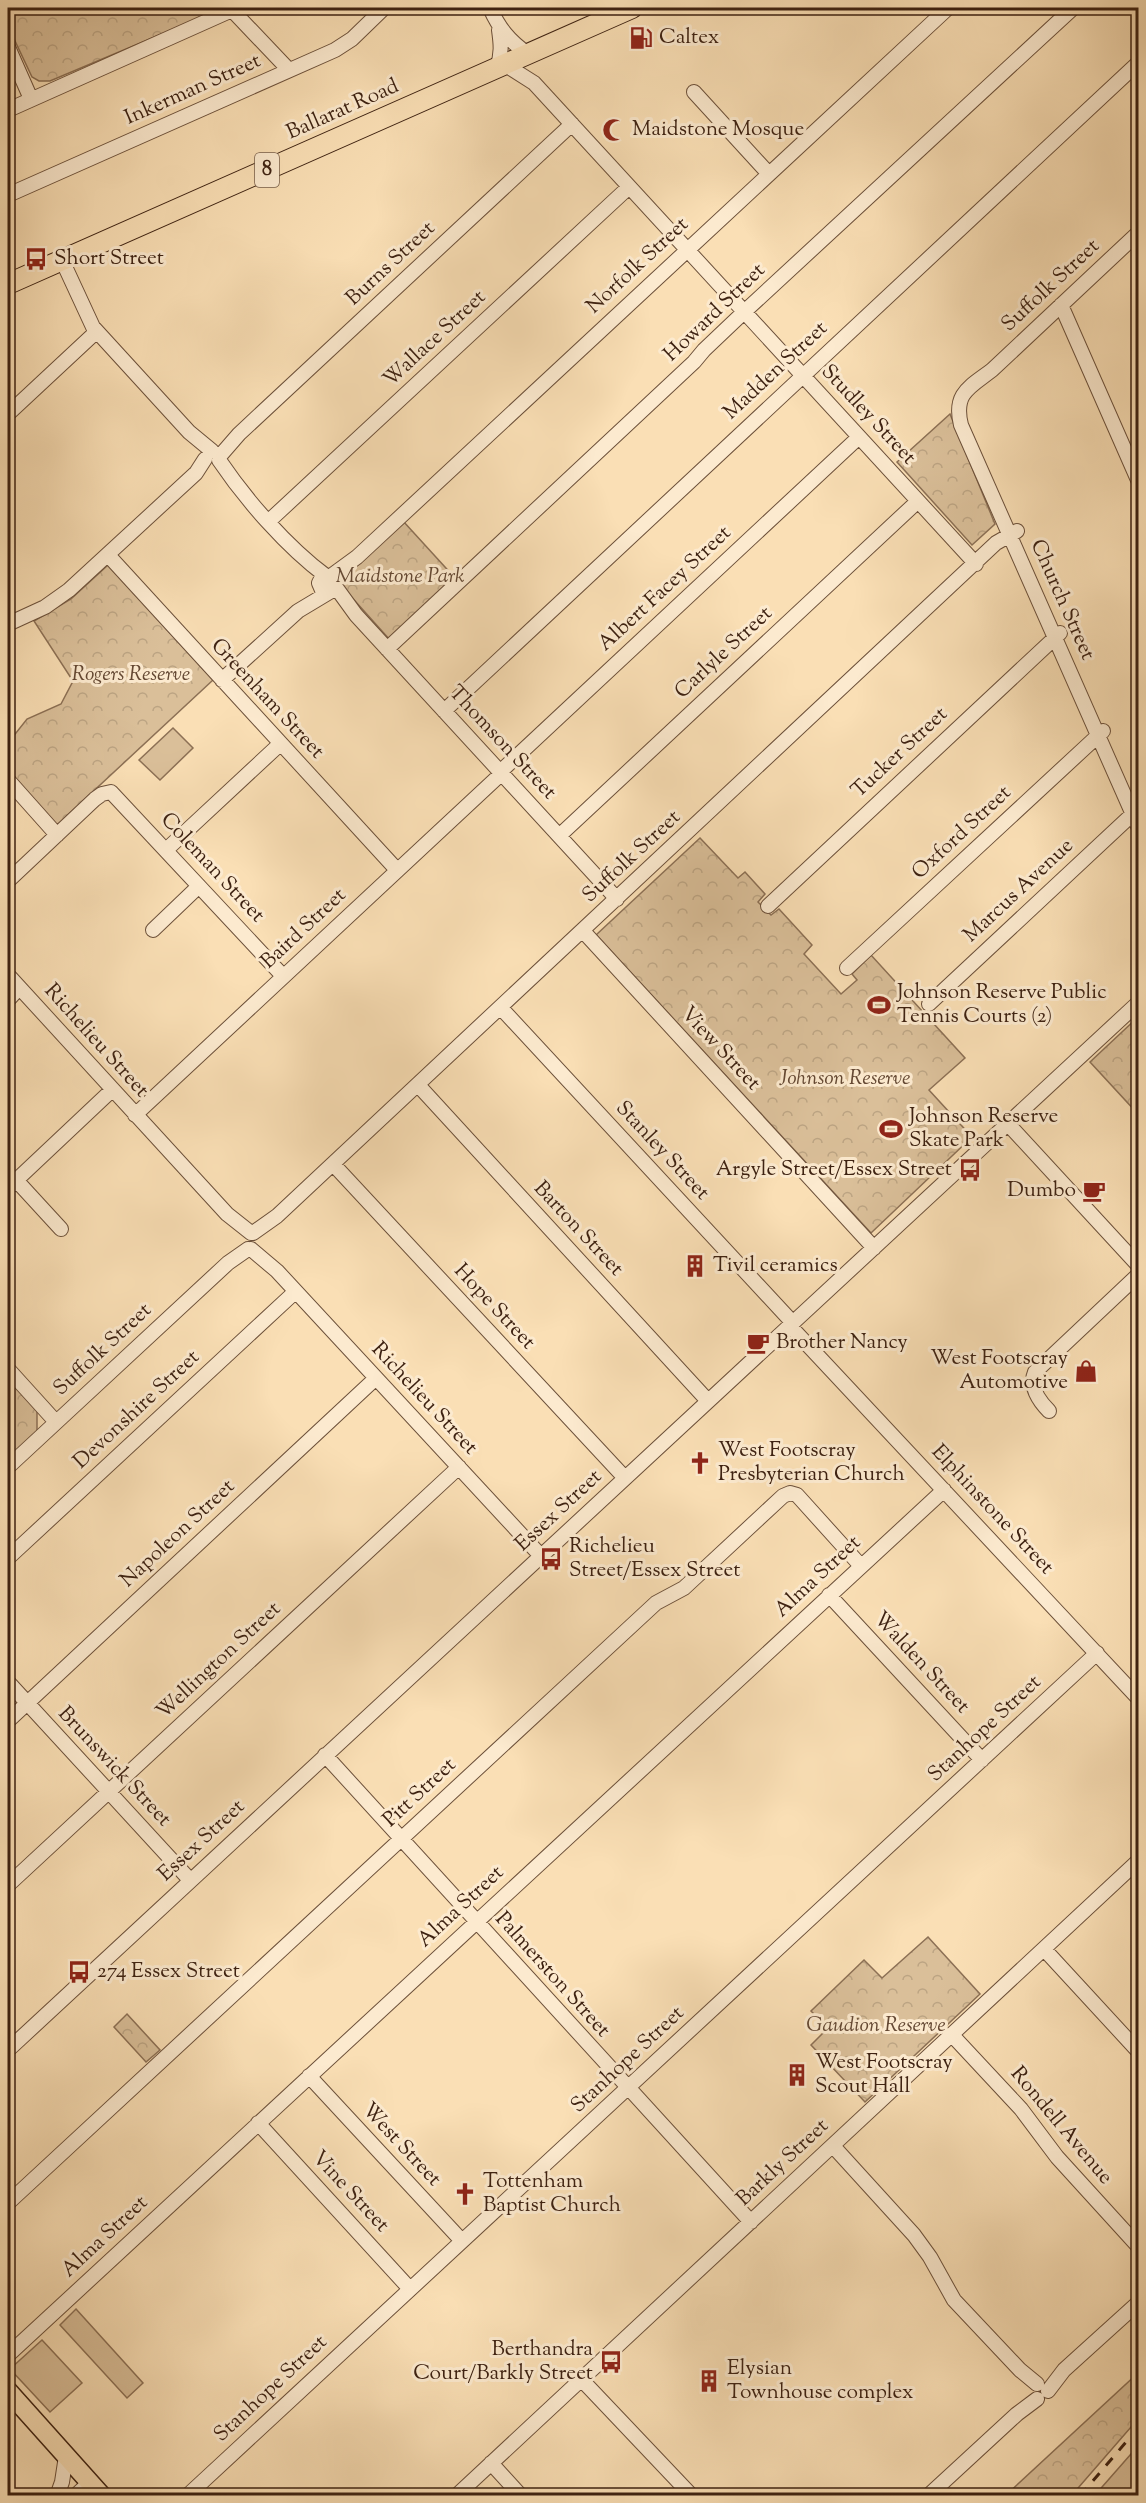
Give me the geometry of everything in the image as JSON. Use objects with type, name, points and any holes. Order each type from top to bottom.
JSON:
[{"type":"highway","name":"Ballarat Road","points":[[8,284],[632,8]]},
{"type":"main road","points":[[8,2391],[96,2489]]},
{"type":"street","name":"Inkerman Street","points":[[8,195],[343,46],[384,8]]},
{"type":"street","points":[[490,8],[498,25],[514,45],[527,54]]},
{"type":"street","name":"Norfolk Street","points":[[222,680],[948,8]]},
{"type":"street","name":"Howard Street","points":[[387,649],[694,362],[744,312],[1073,8]]},
{"type":"street","points":[[8,110],[231,9],[289,70]]},
{"type":"street","points":[[498,25],[501,66]]},
{"type":"street","points":[[8,47],[31,99]]},
{"type":"street","name":"Studley Street","points":[[527,54],[528,69],[534,83],[976,564]]},
{"type":"street","name":"Madden Street","points":[[444,711],[1138,63]]},
{"type":"street","name":"Studley Street","points":[[501,66],[534,83]]},
{"type":"street","points":[[694,92],[769,174]]},
{"type":"street","name":"Burns Street","points":[[8,624],[58,598],[108,555],[572,124]]},
{"type":"street","name":"Wallace Street","points":[[269,521],[629,187]]},
{"type":"street","name":"Suffolk Street","points":[[967,394],[1138,233]]},
{"type":"street","name":"Thomson Street","points":[[63,260],[96,332],[617,899]]},
{"type":"street","points":[[1061,305],[1138,480]]},
{"type":"street","points":[[8,414],[96,332]]},
{"type":"street","name":"Church Street","points":[[967,394],[966,414],[1013,533],[1137,813]]},
{"type":"street","name":"Albert Facey Street","points":[[501,773],[859,437]]},
{"type":"street","name":"Carlyle Street","points":[[559,836],[918,501]]},
{"type":"street","name":"Suffolk Street","points":[[8,1467],[996,543],[1013,533]]},
{"type":"street","name":"Greenham Street","points":[[108,555],[398,870]]},
{"type":"street","name":"Tucker Street","points":[[768,906],[1058,634]]},
{"type":"street","name":"Oxford Street","points":[[848,968],[1102,732]]},
{"type":"street","points":[[166,850],[280,744]]},
{"type":"street","name":"Baird Street","points":[[135,1115],[501,773]]},
{"type":"street","points":[[8,780],[57,835],[8,881]]},
{"type":"street","name":"Coleman Street","points":[[57,835],[95,799],[107,792],[116,795],[283,976]]},
{"type":"street","name":"Marcus Avenue","points":[[929,1004],[1137,813]]},
{"type":"street","points":[[153,930],[200,886]]},
{"type":"street","name":"View Street","points":[[583,931],[874,1248]]},
{"type":"street","name":"Richelieu Street","points":[[8,975],[227,1214],[295,1292],[541,1556]]},
{"type":"street","points":[[8,999],[19,988]]},
{"type":"street","name":"Essex Street","points":[[8,2050],[1138,1003]]},
{"type":"street","name":"Stanley Street","points":[[501,1008],[791,1324]]},
{"type":"street","name":"Barton Street","points":[[417,1085],[708,1401]]},
{"type":"street","points":[[61,1228],[12,1184],[112,1090]]},
{"type":"street","points":[[1008,1124],[1138,1264]]},
{"type":"street","name":"Hope Street","points":[[333,1164],[625,1478]]},
{"type":"street","points":[[1049,1411],[1038,1398],[1033,1381],[1035,1372],[1138,1275]]},
{"type":"street","name":"Devonshire Street","points":[[8,1558],[295,1292]]},
{"type":"street","name":"Elphinstone Street","points":[[791,1324],[1138,1698]]},
{"type":"street","points":[[8,1369],[56,1422]]},
{"type":"street","name":"Napoleon Street","points":[[8,1721],[376,1378]]},
{"type":"street","name":"Wellington Street","points":[[8,1886],[459,1467]]},
{"type":"street","name":"Alma Street","points":[[8,2355],[944,1490]]},
{"type":"street","name":"Pitt Street","points":[[8,2203],[656,1603],[684,1588],[787,1494],[797,1495],[861,1566]]},
{"type":"street","name":"Walden Street","points":[[829,1595],[982,1760]]},
{"type":"street","name":"Stanhope Street","points":[[187,2496],[1097,1653]]},
{"type":"street","name":"Brunswick Street","points":[[8,1682],[190,1880]]},
{"type":"street","name":"Palmerston Street","points":[[325,1755],[751,2222]]},
{"type":"street","name":"Barkly Street","points":[[456,2496],[1138,1862]]},
{"type":"street","points":[[1044,1949],[1138,2051]]},
{"type":"street","name":"Rondell Avenue","points":[[952,2035],[1021,2109],[1057,2157],[1138,2246]]},
{"type":"street","name":"West Street","points":[[309,2076],[462,2241]]},
{"type":"street","name":"Vine Street","points":[[258,2123],[410,2289]]},
{"type":"street","points":[[832,2146],[914,2235],[930,2257],[954,2300],[1038,2390]]},
{"type":"street","points":[[928,2496],[1017,2414],[1038,2390],[1064,2370],[1138,2303]]},
{"type":"street","points":[[581,2379],[692,2496]]},
{"type":"street","points":[[57,2496],[62,2482],[66,2456]]},
{"type":"street","points":[[491,2463],[521,2496]]},
{"type":"street","points":[[75,2496],[96,2489]]},
{"type":"green space","points":[[8,8],[216,8],[207,15],[50,81],[39,81],[32,77],[8,26]]},
{"type":"green space","points":[[950,414],[995,524],[972,545],[897,462]]},
{"type":"green space","name":"Maidstone Park","points":[[403,521],[455,578],[390,640],[338,582]]},
{"type":"green space","name":"Rogers Reserve","points":[[108,565],[213,680],[57,825],[8,771],[8,743],[27,719],[61,704],[73,681],[34,621],[71,599]]},
{"type":"green space","points":[[173,728],[193,748],[160,780],[139,760]]},
{"type":"green space","name":"Johnson Reserve","points":[[700,838],[738,878],[745,872],[765,894],[758,902],[771,915],[779,909],[812,945],[804,954],[841,994],[857,980],[852,974],[871,955],[965,1058],[929,1090],[972,1137],[871,1233],[596,935]]},
{"type":"green space","points":[[1138,1017],[1138,1114],[1090,1062]]},
{"type":"green space","points":[[8,1376],[37,1408],[37,1431],[8,1460]]},
{"type":"green space","name":"Gaudion Reserve","points":[[928,1937],[980,1994],[865,2102],[811,2045],[828,2028],[811,2011],[864,1960],[882,1978]]},
{"type":"green space","points":[[127,2014],[160,2050],[146,2062],[114,2027]]},
{"type":"green space","points":[[76,2309],[143,2383],[127,2398],[60,2325]]},
{"type":"green space","points":[[42,2340],[82,2383],[50,2412],[10,2369]]},
{"type":"green space","points":[[1138,2373],[1138,2419],[1072,2495],[1006,2495]]},
{"type":"green space","points":[[1138,2446],[1138,2495],[1095,2495]]},
{"type":"railway","points":[[1080,2496],[1138,2428]]},
{"type":"place","name":"Caltex","points":[[641,38]]},
{"type":"place","name":"Maidstone Mosque","points":[[614,130]]},
{"type":"place","name":"Short Street","points":[[36,259]]},
{"type":"place","name":"Johnson Reserve Public Tennis Courts (2)","points":[[879,1005]]},
{"type":"place","name":"Johnson Reserve Skate Park","points":[[891,1129]]},
{"type":"place","name":"Argyle Street/Essex Street","points":[[970,1170]]},
{"type":"place","name":"Dumbo","points":[[1094,1191]]},
{"type":"place","name":"Tivil ceramics","points":[[695,1266]]},
{"type":"place","name":"Brother Nancy","points":[[758,1343]]},
{"type":"place","name":"West Footscray Automotive","points":[[1086,1371]]},
{"type":"place","name":"West Footscray Presbyterian Church","points":[[700,1463]]},
{"type":"place","name":"Richelieu Street/Essex Street","points":[[551,1559]]},
{"type":"place","name":"274 Essex Street","points":[[79,1972]]},
{"type":"place","name":"West Footscray Scout Hall","points":[[797,2075]]},
{"type":"place","name":"Tottenham Baptist Church","points":[[465,2194]]},
{"type":"place","name":"Berthandra Court/Barkly Street","points":[[611,2362]]},
{"type":"place","name":"Elysian Townhouse complex","points":[[709,2381]]}]
